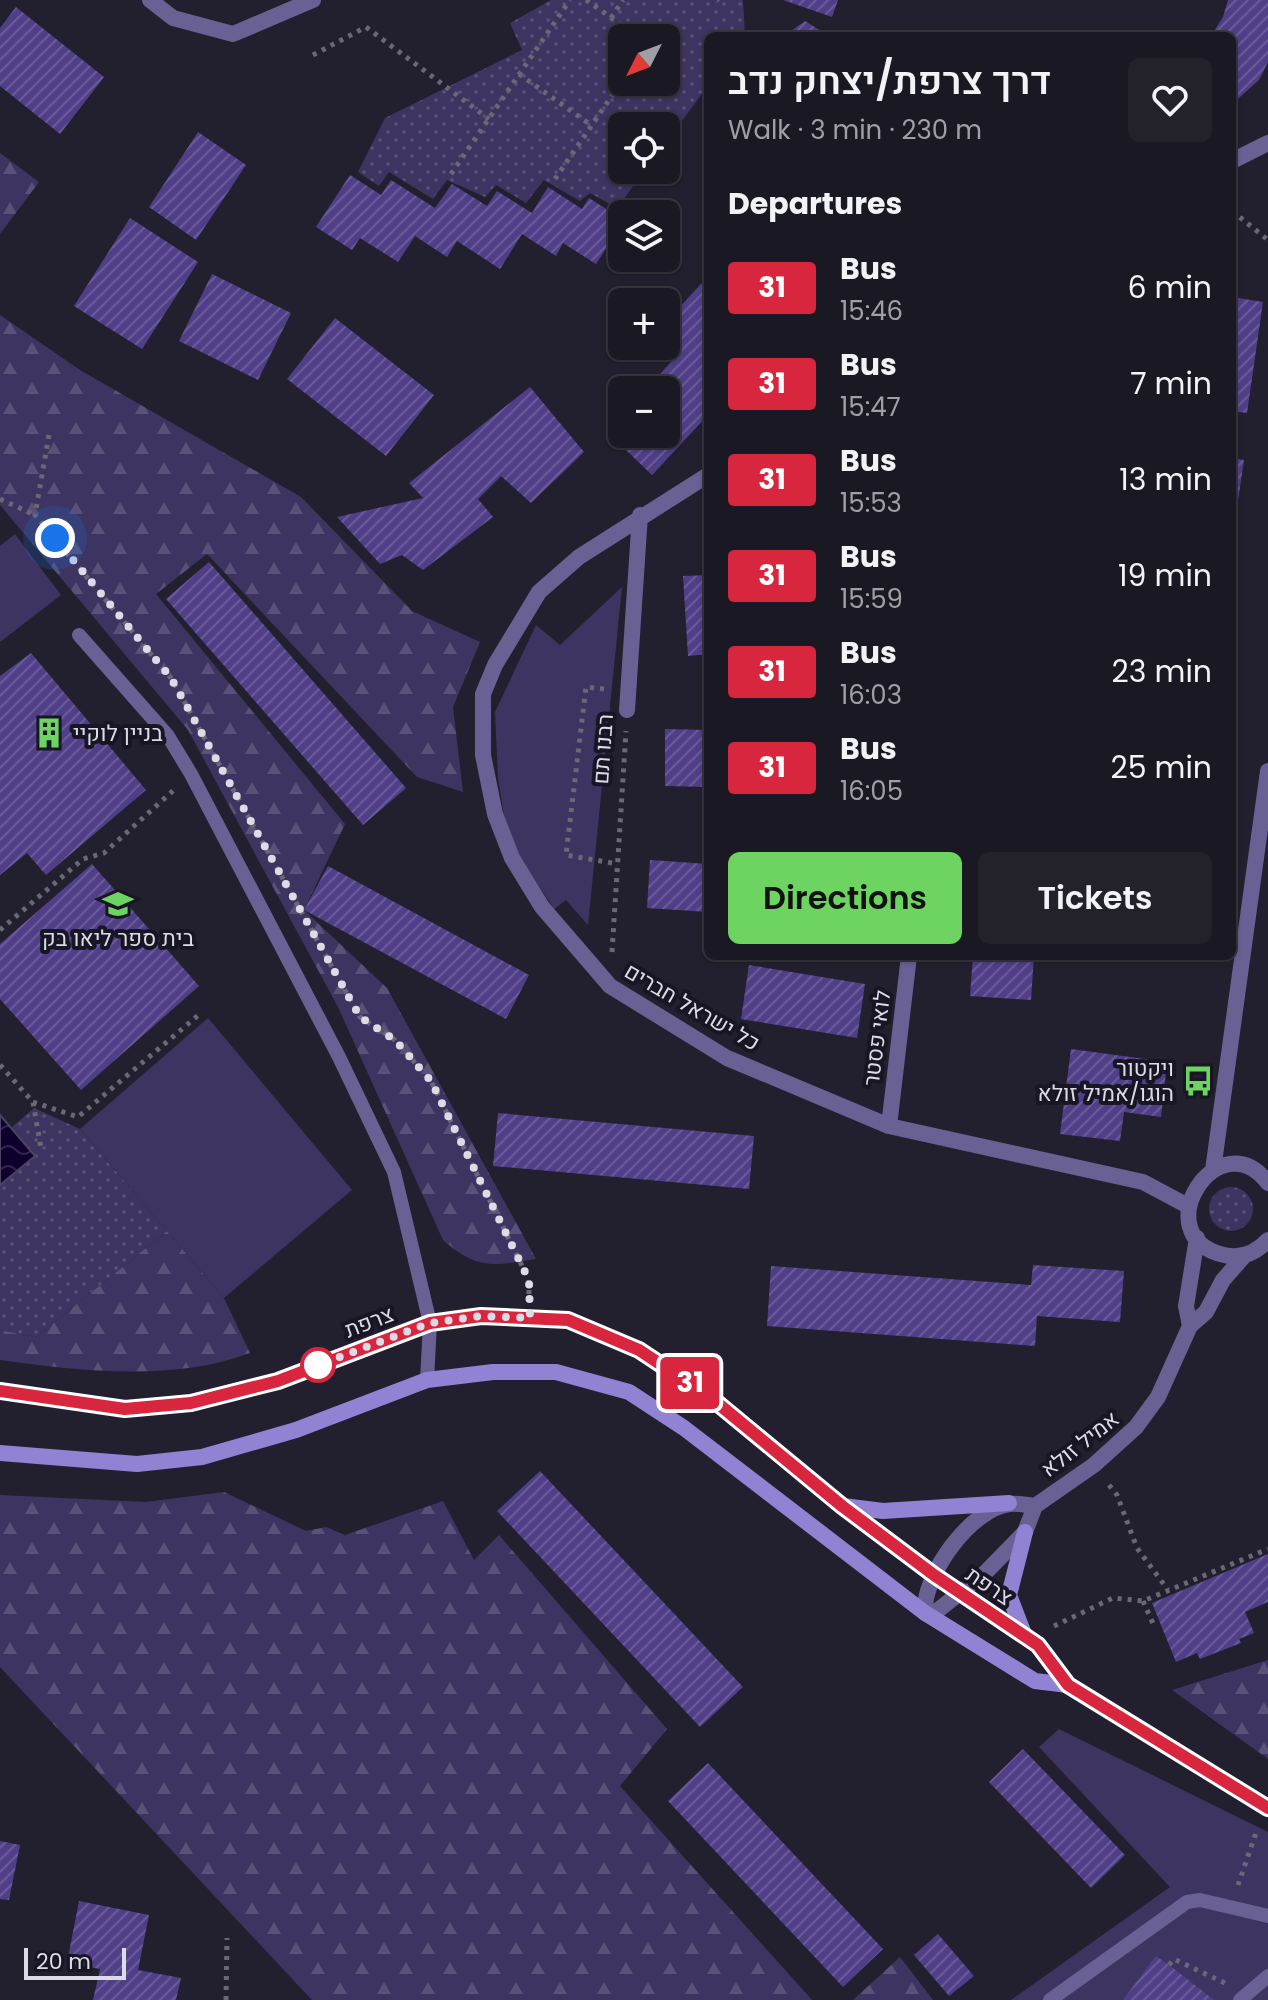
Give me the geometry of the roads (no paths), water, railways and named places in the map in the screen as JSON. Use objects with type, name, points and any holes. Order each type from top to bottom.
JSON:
[{"type":"street","points":[[150,0],[173,18],[233,34],[313,0]]},
{"type":"street","points":[[1236,159],[1268,143]]},
{"type":"street","name":"כל ישראל חברים","points":[[704,477],[640,515],[579,557],[539,592],[495,665],[483,694],[483,755],[495,814],[512,858],[542,907],[610,986],[727,1058],[889,1126],[1143,1182],[1188,1206]]},
{"type":"street","name":"רבנו תם","points":[[627,710],[640,515]]},
{"type":"street","points":[[1213,1170],[1268,771]]},
{"type":"street","name":"לואי פסטר","points":[[889,1126],[909,960]]},
{"type":"street","points":[[1245,1255],[1218,1254],[1197,1238],[1190,1224],[1188,1206],[1192,1191],[1213,1170],[1229,1165],[1246,1167],[1262,1175],[1268,1183]]},
{"type":"street","name":"אמיל זולא","points":[[1190,1326],[1186,1306],[1197,1238]]},
{"type":"street","name":"אמיל זולא","points":[[925,1613],[937,1611],[960,1593],[1025,1532],[1035,1506],[1094,1465],[1136,1427],[1158,1397],[1190,1326],[1206,1312],[1223,1280],[1245,1255],[1268,1240]]},
{"type":"street","name":"צרפת","points":[[0,1391],[125,1409],[191,1403],[278,1381],[430,1323],[481,1316],[568,1320],[639,1350],[710,1397],[842,1506],[934,1575],[1038,1645],[1068,1685],[1268,1808]]},
{"type":"street","name":"צרפת","points":[[0,1453],[137,1464],[202,1457],[296,1430],[427,1380],[493,1372],[556,1372],[629,1392],[684,1428],[925,1613],[1035,1681],[1068,1685]]},
{"type":"street","points":[[842,1506],[899,1511],[1009,1503]]},
{"type":"street","points":[[925,1613],[924,1601],[934,1575],[972,1524],[1009,1503]]},
{"type":"street","name":"אמיל זולא","points":[[1009,1503],[1035,1506]]},
{"type":"street","points":[[1025,1532],[1009,1595],[1025,1636]]},
{"type":"lane","points":[[79,635],[168,736],[191,774],[339,1057],[394,1172],[430,1323],[427,1380]]},
{"type":"lane","points":[[1050,2000],[1171,1910],[1187,1902],[1210,1902],[1268,1916]]},
{"type":"lane","points":[[1243,1997],[1268,1976]]},
{"type":"water","points":[[0,1115],[35,1156],[0,1185]]},
{"type":"place","name":"בניין לוקיי","points":[[49,733]]},
{"type":"place","name":"בית ספר ליאו בק","points":[[118,904]]},
{"type":"place","name":"ויקטור הוגו/אמיל זולא","points":[[1198,1081]]}]
